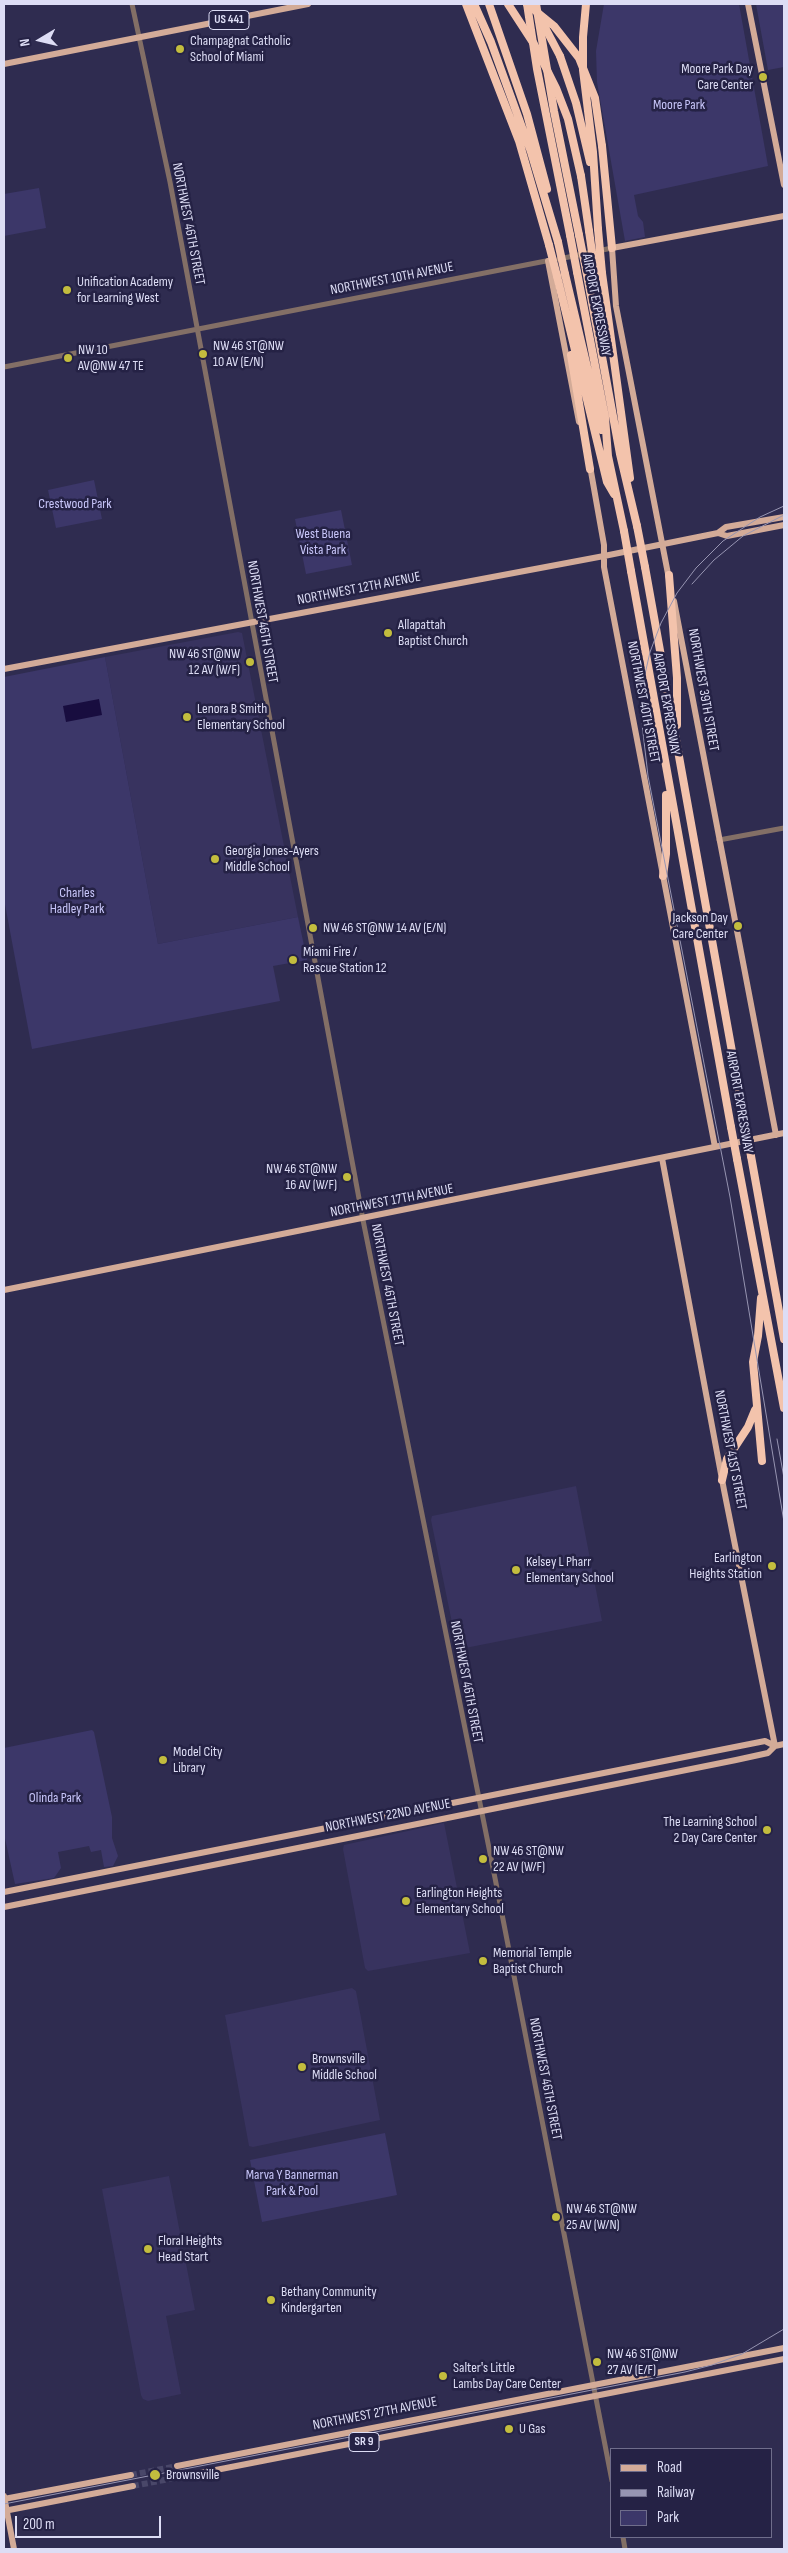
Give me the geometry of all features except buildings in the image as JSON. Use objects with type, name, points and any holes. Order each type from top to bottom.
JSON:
[{"type":"highway","points":[[466,4],[503,95],[565,274],[608,456]]},
{"type":"highway","points":[[474,4],[498,58],[531,152],[554,243]]},
{"type":"highway","points":[[489,4],[537,147],[554,243],[557,276],[608,482],[618,502]]},
{"type":"highway","points":[[508,4],[534,44],[556,88],[570,126],[593,230],[598,273],[607,313],[633,505]]},
{"type":"highway","points":[[529,4],[560,56],[580,116],[596,199]]},
{"type":"highway","points":[[529,4],[554,26],[579,58],[595,98],[602,146],[612,248]]},
{"type":"highway","name":"AIRPORT EXPRESSWAY","points":[[529,4],[537,69],[605,417],[608,456],[624,531],[664,760],[784,1408]]},
{"type":"highway","name":"AIRPORT EXPRESSWAY","points":[[536,4],[554,111],[620,454],[633,505],[645,567],[784,1339]]},
{"type":"highway","points":[[586,4],[582,60],[593,152],[596,199],[593,230]]},
{"type":"highway","points":[[562,297],[590,469]]},
{"type":"highway","points":[[669,575],[677,678],[678,711],[676,735]]},
{"type":"highway","points":[[663,876],[667,840],[664,760]]},
{"type":"highway","points":[[761,1283],[758,1336],[753,1362],[762,1461]]},
{"type":"highway","points":[[722,1480],[727,1459],[753,1419],[756,1396]]},
{"type":"main road","name":"US 441","points":[[4,64],[308,4]]},
{"type":"main road","points":[[748,4],[784,185]]},
{"type":"main road","name":"NORTHWEST 10TH AVENUE","points":[[612,248],[784,216]]},
{"type":"main road","name":"NORTHWEST 39TH STREET","points":[[612,248],[616,306],[776,1135]]},
{"type":"main road","name":"NORTHWEST 40TH STREET","points":[[548,261],[576,409],[590,469],[616,631],[715,1147]]},
{"type":"main road","name":"NORTHWEST 12TH AVENUE","points":[[4,669],[604,556],[718,533],[726,527],[784,517]]},
{"type":"main road","name":"NORTHWEST 12TH AVENUE","points":[[718,533],[727,536],[784,526]]},
{"type":"main road","name":"NORTHWEST 17TH AVENUE","points":[[4,1290],[363,1220],[784,1133]]},
{"type":"main road","name":"NORTHWEST 41ST STREET","points":[[662,1158],[722,1480],[775,1746]]},
{"type":"main road","name":"NORTHWEST 22ND AVENUE","points":[[4,1892],[765,1741],[775,1746]]},
{"type":"main road","name":"NORTHWEST 22ND AVENUE","points":[[4,1907],[480,1810],[752,1757],[768,1753],[775,1746],[784,1744]]},
{"type":"main road","name":"NORTHWEST 27TH AVENUE","points":[[177,2466],[784,2348]]},
{"type":"main road","name":"NORTHWEST 27TH AVENUE","points":[[180,2477],[645,2388],[784,2359]]},
{"type":"main road","points":[[645,2388],[647,2378],[652,2374]]},
{"type":"main road","points":[[209,2472],[207,2464],[213,2459]]},
{"type":"main road","points":[[14,2549],[4,2498],[131,2475]]},
{"type":"main road","points":[[5,2510],[133,2486]]},
{"type":"street","name":"NORTHWEST 46TH STREET","points":[[132,4],[170,182],[250,624],[363,1220],[610,2470]]},
{"type":"street","name":"NORTHWEST 10TH AVENUE","points":[[4,367],[612,248]]},
{"type":"street","points":[[719,840],[784,828]]},
{"type":"shaded area","points":[[238,632],[242,633],[298,917],[158,944],[105,657]]},
{"type":"shaded area","points":[[99,699],[102,715],[66,722],[63,706]]},
{"type":"shaded area","name":"Kelsey L Pharr Elementary School","points":[[576,1486],[602,1621],[460,1649],[457,1647],[431,1520],[432,1516]]},
{"type":"shaded area","name":"Earlington Heights Elementary School","points":[[444,1823],[470,1953],[368,1971],[365,1968],[343,1849],[344,1845]]},
{"type":"shaded area","name":"Brownsville Middle School","points":[[352,1988],[356,1991],[380,2120],[253,2147],[249,2146],[225,2015]]},
{"type":"shaded area","name":"Floral Heights Head Start","points":[[169,2176],[195,2310],[166,2316],[181,2394],[148,2401],[143,2399],[141,2395],[102,2189]]},
{"type":"green space","name":"Moore Park","points":[[604,4],[739,4],[768,166],[634,195],[638,216],[643,222],[645,237],[625,241],[597,82],[596,51]]},
{"type":"green space","points":[[756,4],[784,4],[784,67],[768,70]]},
{"type":"green space","points":[[39,188],[46,228],[4,236],[4,194]]},
{"type":"green space","name":"Crestwood Park","points":[[94,480],[102,519],[56,528],[48,490]]},
{"type":"green space","name":"West Buena Vista Park","points":[[341,510],[352,565],[306,574],[295,519]]},
{"type":"green space","name":"Charles Hadley Park","points":[[105,657],[158,944],[298,917],[307,960],[273,966],[280,1001],[32,1049],[4,899],[4,677]]},
{"type":"green space","name":"Olinda Park","points":[[92,1730],[94,1732],[112,1817],[112,1838],[118,1856],[113,1866],[104,1867],[101,1850],[91,1852],[89,1846],[58,1852],[61,1868],[54,1878],[15,1884],[4,1834],[4,1748]]},
{"type":"green space","name":"Marva Y Bannerman Park & Pool","points":[[385,2133],[397,2195],[262,2222],[250,2160]]},
{"type":"tunnel","points":[[131,2475],[177,2466]]},
{"type":"tunnel","points":[[133,2486],[180,2477]]},
{"type":"railway","points":[[784,506],[760,517],[723,541],[696,568],[677,593],[661,623],[650,652],[643,683],[641,715],[648,776],[730,1197],[784,1522]]},
{"type":"railway","points":[[692,584],[714,560],[743,536],[784,515]]},
{"type":"railway","points":[[777,1439],[784,1478]]},
{"type":"railway","points":[[4,2504],[685,2372],[742,2354],[784,2329]]},
{"type":"place","name":"Champagnat Catholic School of Miami","points":[[180,49]]},
{"type":"place","name":"Moore Park Day Care Center","points":[[763,77]]},
{"type":"place","name":"Unification Academy for Learning West","points":[[67,290]]},
{"type":"place","name":"NW 46 ST@NW 10 AV (E/N)","points":[[203,354]]},
{"type":"place","name":"NW 10 AV@NW 47 TE","points":[[68,358]]},
{"type":"place","name":"Allapattah Baptist Church","points":[[388,633]]},
{"type":"place","name":"NW 46 ST@NW 12 AV (W/F)","points":[[250,662]]},
{"type":"place","name":"Lenora B Smith Elementary School","points":[[187,717]]},
{"type":"place","name":"Georgia Jones-Ayers Middle School","points":[[215,859]]},
{"type":"place","name":"Jackson Day Care Center","points":[[738,926]]},
{"type":"place","name":"NW 46 ST@NW 14 AV (E/N)","points":[[313,928]]},
{"type":"place","name":"Miami Fire / Rescue Station 12","points":[[293,960]]},
{"type":"place","name":"NW 46 ST@NW 16 AV (W/F)","points":[[347,1177]]},
{"type":"place","name":"Earlington Heights Station","points":[[772,1566]]},
{"type":"place","name":"Kelsey L Pharr Elementary School","points":[[516,1570]]},
{"type":"place","name":"Model City Library","points":[[163,1760]]},
{"type":"place","name":"The Learning School 2 Day Care Center","points":[[767,1830]]},
{"type":"place","name":"NW 46 ST@NW 22 AV (W/F)","points":[[483,1859]]},
{"type":"place","name":"Earlington Heights Elementary School","points":[[406,1901]]},
{"type":"place","name":"Memorial Temple Baptist Church","points":[[483,1961]]},
{"type":"place","name":"Brownsville Middle School","points":[[302,2067]]},
{"type":"place","name":"NW 46 ST@NW 25 AV (W/N)","points":[[556,2217]]},
{"type":"place","name":"Floral Heights Head Start","points":[[148,2249]]},
{"type":"place","name":"Bethany Community Kindergarten","points":[[271,2300]]},
{"type":"place","name":"NW 46 ST@NW 27 AV (E/F)","points":[[597,2362]]},
{"type":"place","name":"Salter's Little Lambs Day Care Center","points":[[443,2376]]},
{"type":"place","name":"U Gas","points":[[509,2429]]},
{"type":"place","name":"Brownsville","points":[[155,2475]]}]
